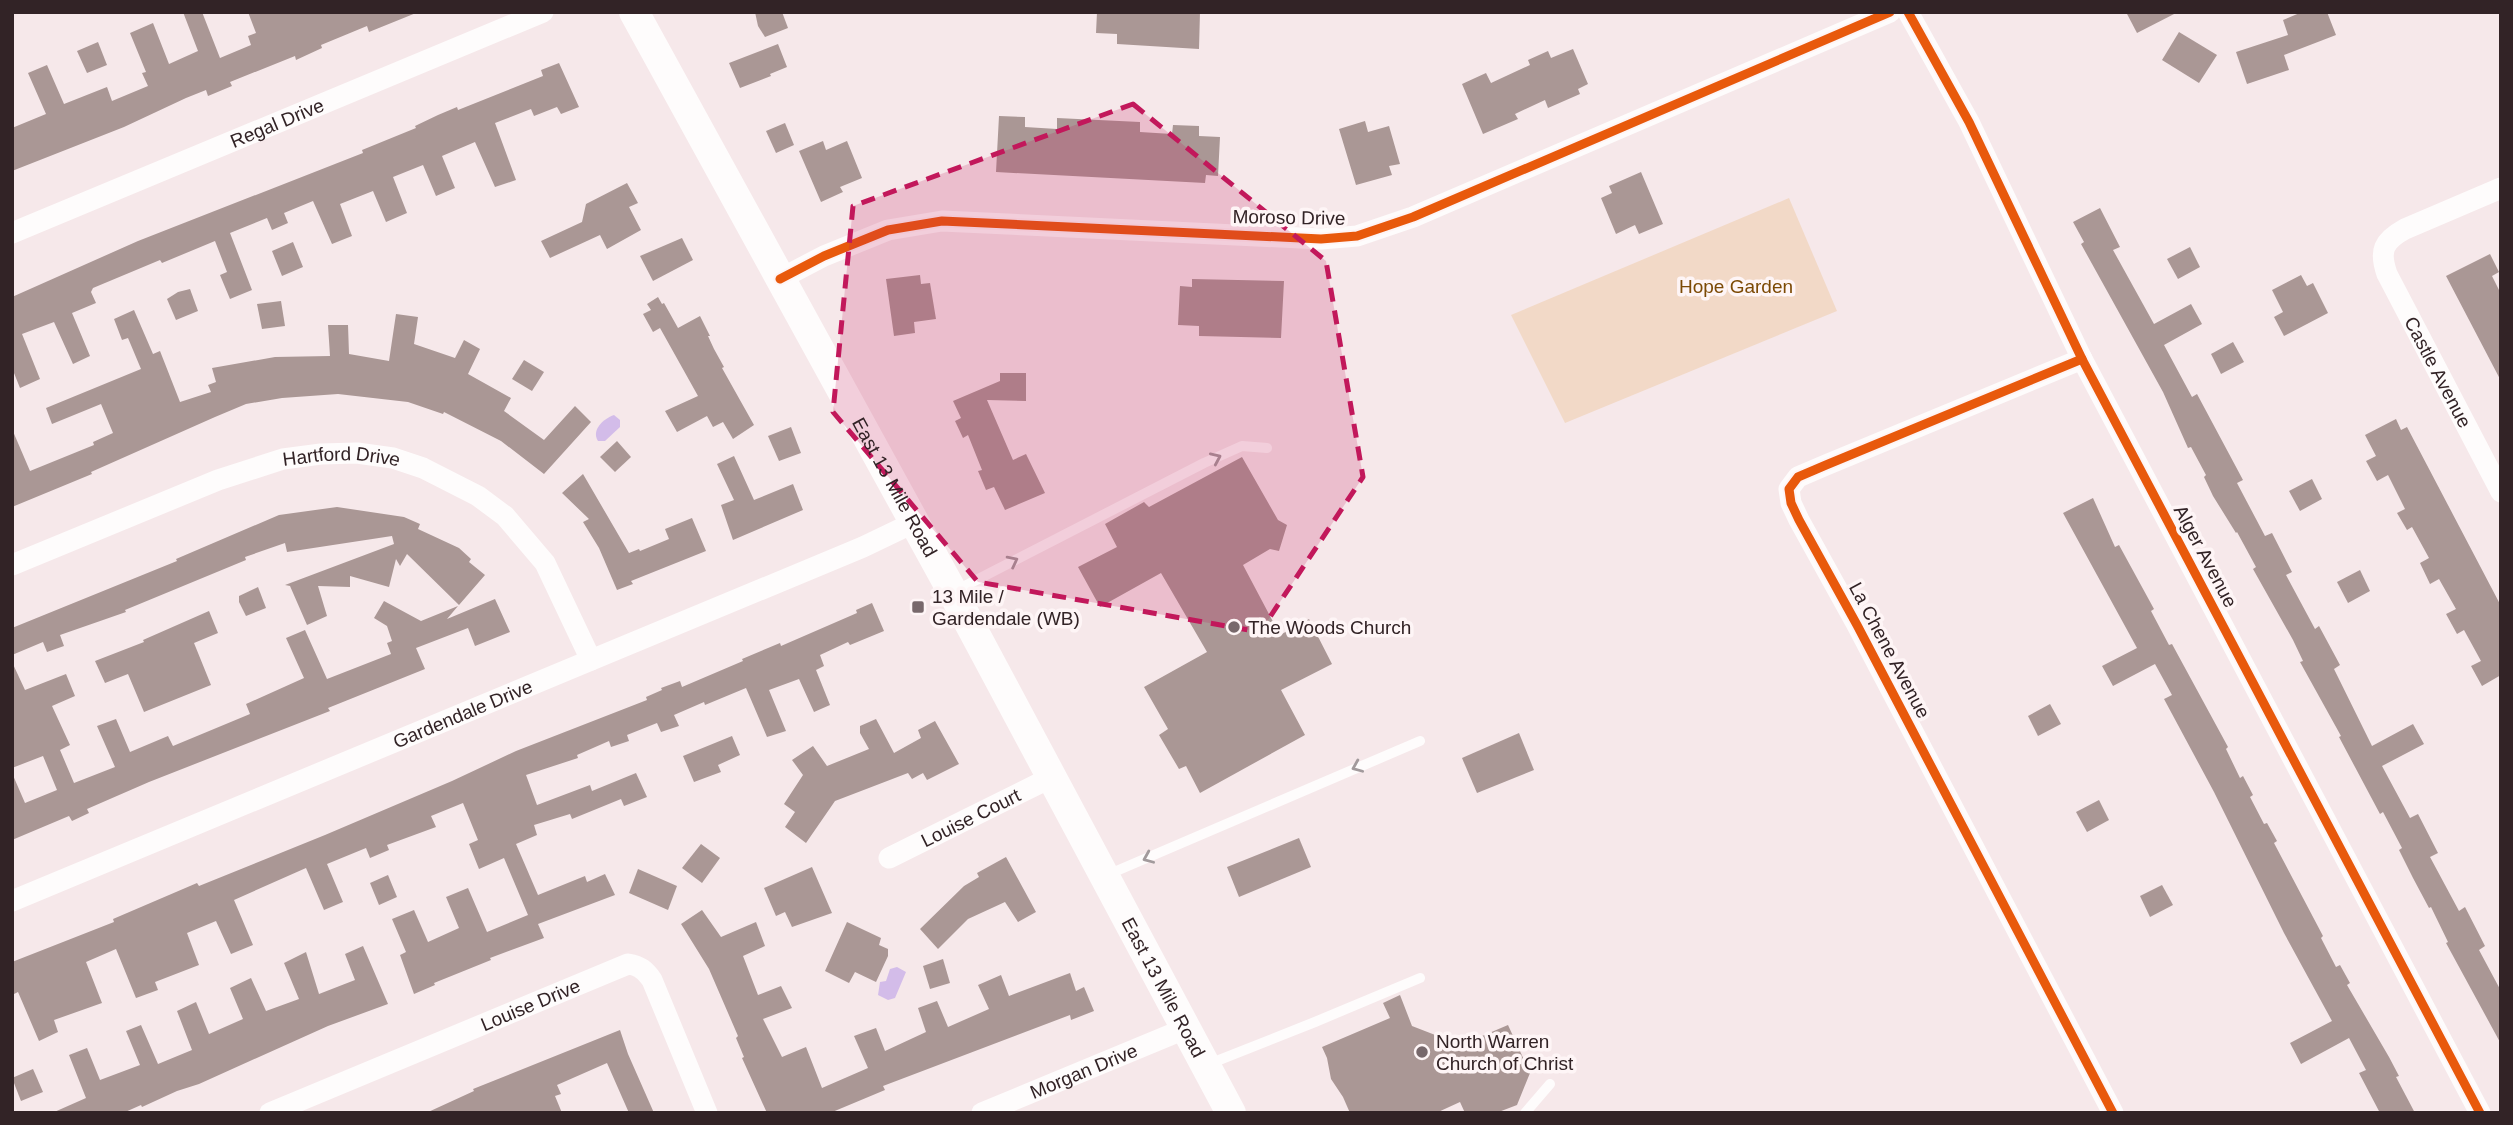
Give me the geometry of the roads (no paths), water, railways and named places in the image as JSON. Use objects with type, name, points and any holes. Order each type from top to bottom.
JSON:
[{"type":"main road","name":"East 13 Mile Road","points":[[634,12],[1052,776],[1231,1113]]},
{"type":"street","name":"Regal Drive","points":[[12,233],[543,12]]},
{"type":"street","name":"Moroso Drive","points":[[780,279],[824,256],[888,230],[942,221],[1321,239],[1357,236],[1413,217],[1891,12]]},
{"type":"street","name":"Alger Avenue","points":[[1908,12],[1969,122],[2082,359],[2480,1113]]},
{"type":"street","name":"Castle Avenue","points":[[2501,188],[2404,229],[2393,236],[2382,250],[2382,261],[2387,274],[2501,492]]},
{"type":"street","name":"La Chene Avenue","points":[[2082,359],[1807,473],[1798,477],[1789,489],[1791,503],[1799,520],[1857,625],[2113,1113]]},
{"type":"street","name":"Hartford Drive","points":[[12,565],[218,480],[283,459],[357,453],[393,458],[423,468],[469,491],[505,516],[545,563],[591,660]]},
{"type":"street","name":"Gardendale Drive","points":[[12,901],[863,547],[913,523]]},
{"type":"street","name":"Louise Court","points":[[889,858],[1052,776]]},
{"type":"street","name":"Louise Drive","points":[[270,1113],[628,964],[638,965],[652,980],[707,1113]]},
{"type":"street","name":"Morgan Drive","points":[[982,1113],[1187,1028]]},
{"type":"lane","points":[[952,593],[1204,463],[1242,446],[1268,448]]},
{"type":"lane","points":[[1106,876],[1420,740]]},
{"type":"lane","points":[[1206,1065],[1315,1023],[1420,978]]},
{"type":"lane","points":[[1525,1113],[1550,1084]]},
{"type":"place","name":"13 Mile / Gardendale (WB)","points":[[918,607]]},
{"type":"place","name":"The Woods Church","points":[[1234,627]]},
{"type":"place","name":"North Warren Church of Christ","points":[[1422,1052]]},
{"type":"park label","name":"Hope Garden","points":[[1736,286]]}]
